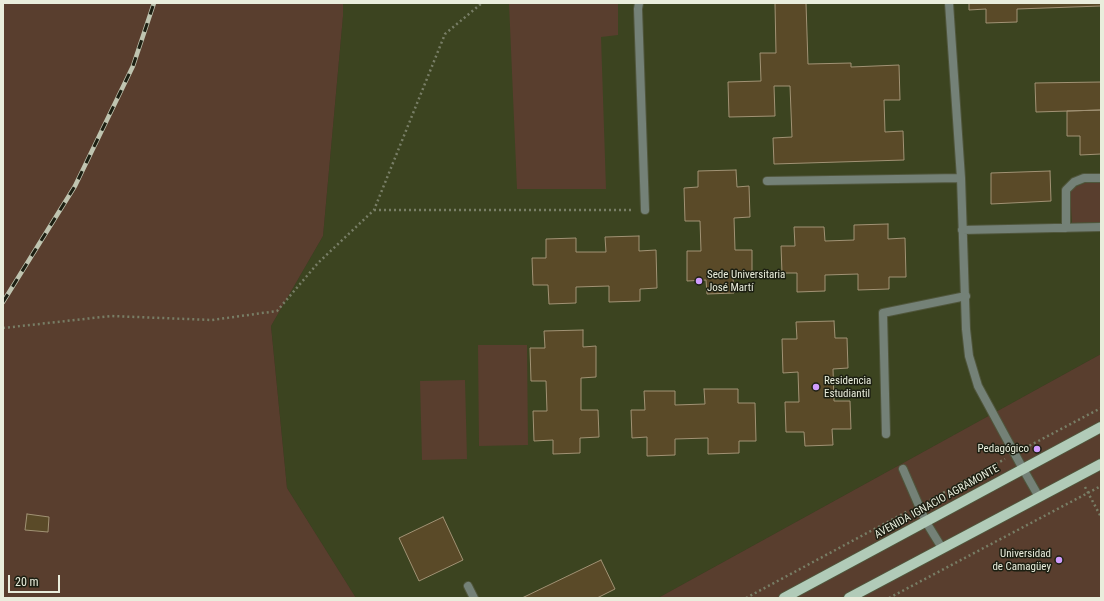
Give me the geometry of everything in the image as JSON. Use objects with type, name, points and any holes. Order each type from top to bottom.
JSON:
[{"type":"main road","name":"AVENIDA IGNACIO AGRAMONTE","points":[[784,598],[1101,427]]},
{"type":"main road","points":[[849,598],[1101,464]]},
{"type":"lane","points":[[639,3],[645,210]]},
{"type":"lane","points":[[949,3],[961,178],[968,356],[978,386],[1022,469],[1039,497]]},
{"type":"lane","points":[[767,181],[961,178]]},
{"type":"lane","points":[[1066,228],[1066,190],[1074,182],[1084,178],[1101,178]]},
{"type":"lane","points":[[962,230],[1101,227]]},
{"type":"lane","points":[[886,434],[883,313],[966,296]]},
{"type":"lane","points":[[903,469],[926,522],[942,548]]},
{"type":"lane","points":[[468,586],[474,598]]},
{"type":"path","points":[[3,328],[111,316],[212,320],[277,311],[318,263],[374,210],[445,34],[482,3]]},
{"type":"path","points":[[374,210],[645,210]]},
{"type":"path","points":[[1077,477],[1089,493],[1101,517]]},
{"type":"path","points":[[889,598],[1101,486]]},
{"type":"shaded area","points":[[3,3],[343,3],[323,236],[271,326],[287,488],[356,598],[3,598]]},
{"type":"shaded area","name":"Sede Universitaria José Martí","points":[[343,3],[1101,3],[1101,354],[658,598],[356,598],[287,488],[271,326],[323,236]]},
{"type":"shaded area","points":[[509,3],[618,3],[618,35],[601,37],[606,189],[517,189]]},
{"type":"shaded area","points":[[1085,183],[1101,183],[1101,222],[1072,223],[1070,192],[1075,187]]},
{"type":"shaded area","points":[[478,345],[527,345],[528,445],[479,446]]},
{"type":"shaded area","points":[[1101,354],[1101,598],[658,598]]},
{"type":"shaded area","points":[[465,380],[467,459],[422,460],[420,381]]},
{"type":"building","points":[[775,3],[806,3],[808,64],[851,63],[851,67],[899,65],[900,100],[884,100],[885,132],[903,131],[904,160],[774,164],[773,138],[792,137],[790,86],[774,86],[775,116],[729,117],[728,82],[761,81],[760,53],[776,53]]},
{"type":"building","points":[[969,3],[1101,3],[1101,6],[1017,9],[1017,22],[986,23],[986,9],[969,10]]},
{"type":"building","points":[[1101,82],[1101,110],[1036,112],[1035,83]]},
{"type":"building","points":[[1101,110],[1101,154],[1080,155],[1080,136],[1067,136],[1067,111]]},
{"type":"building","points":[[736,170],[737,187],[749,186],[750,217],[734,218],[735,250],[752,250],[752,277],[733,278],[734,293],[707,294],[706,280],[687,281],[687,251],[701,251],[700,221],[685,221],[684,188],[698,187],[698,171]]},
{"type":"building","points":[[1050,171],[1051,201],[991,204],[991,173]]},
{"type":"building","points":[[888,224],[888,239],[905,238],[906,277],[889,277],[889,289],[858,290],[858,274],[825,275],[825,291],[797,292],[797,273],[782,273],[781,246],[795,246],[794,227],[824,227],[825,241],[854,240],[854,225]]},
{"type":"building","points":[[639,236],[639,251],[656,250],[657,288],[640,289],[640,301],[609,302],[609,286],[576,287],[576,303],[549,304],[548,285],[533,285],[532,258],[546,258],[546,239],[576,238],[576,252],[606,252],[605,237]]},
{"type":"building","name":"Residencia Estudiantil","points":[[834,321],[835,338],[847,338],[848,368],[833,369],[834,401],[850,401],[851,429],[832,429],[833,445],[805,446],[804,432],[786,432],[785,402],[799,402],[798,372],[783,373],[782,339],[797,339],[796,322]]},
{"type":"building","points":[[583,330],[583,347],[596,346],[596,377],[581,378],[581,410],[598,410],[599,437],[580,438],[580,453],[553,454],[553,440],[534,441],[533,411],[547,411],[546,381],[531,381],[530,348],[545,348],[544,331]]},
{"type":"building","points":[[704,389],[738,389],[738,403],[755,403],[756,441],[739,441],[739,453],[708,454],[708,438],[675,439],[675,455],[647,456],[647,437],[632,438],[631,410],[645,410],[644,391],[675,391],[675,405],[705,404]]},
{"type":"building","points":[[27,514],[49,517],[48,532],[25,530]]},
{"type":"building","points":[[443,517],[463,560],[419,581],[399,538]]},
{"type":"building","points":[[601,560],[615,589],[597,598],[522,598]]},
{"type":"railway","points":[[3,302],[75,186],[133,66],[154,3]]},
{"type":"place","name":"Sede Universitaria José Martí","points":[[699,281]]},
{"type":"place","name":"Residencia Estudiantil","points":[[816,387]]},
{"type":"place","name":"Pedagógico","points":[[1037,449]]},
{"type":"place","name":"Universidad de Camagüey","points":[[1059,560]]}]
